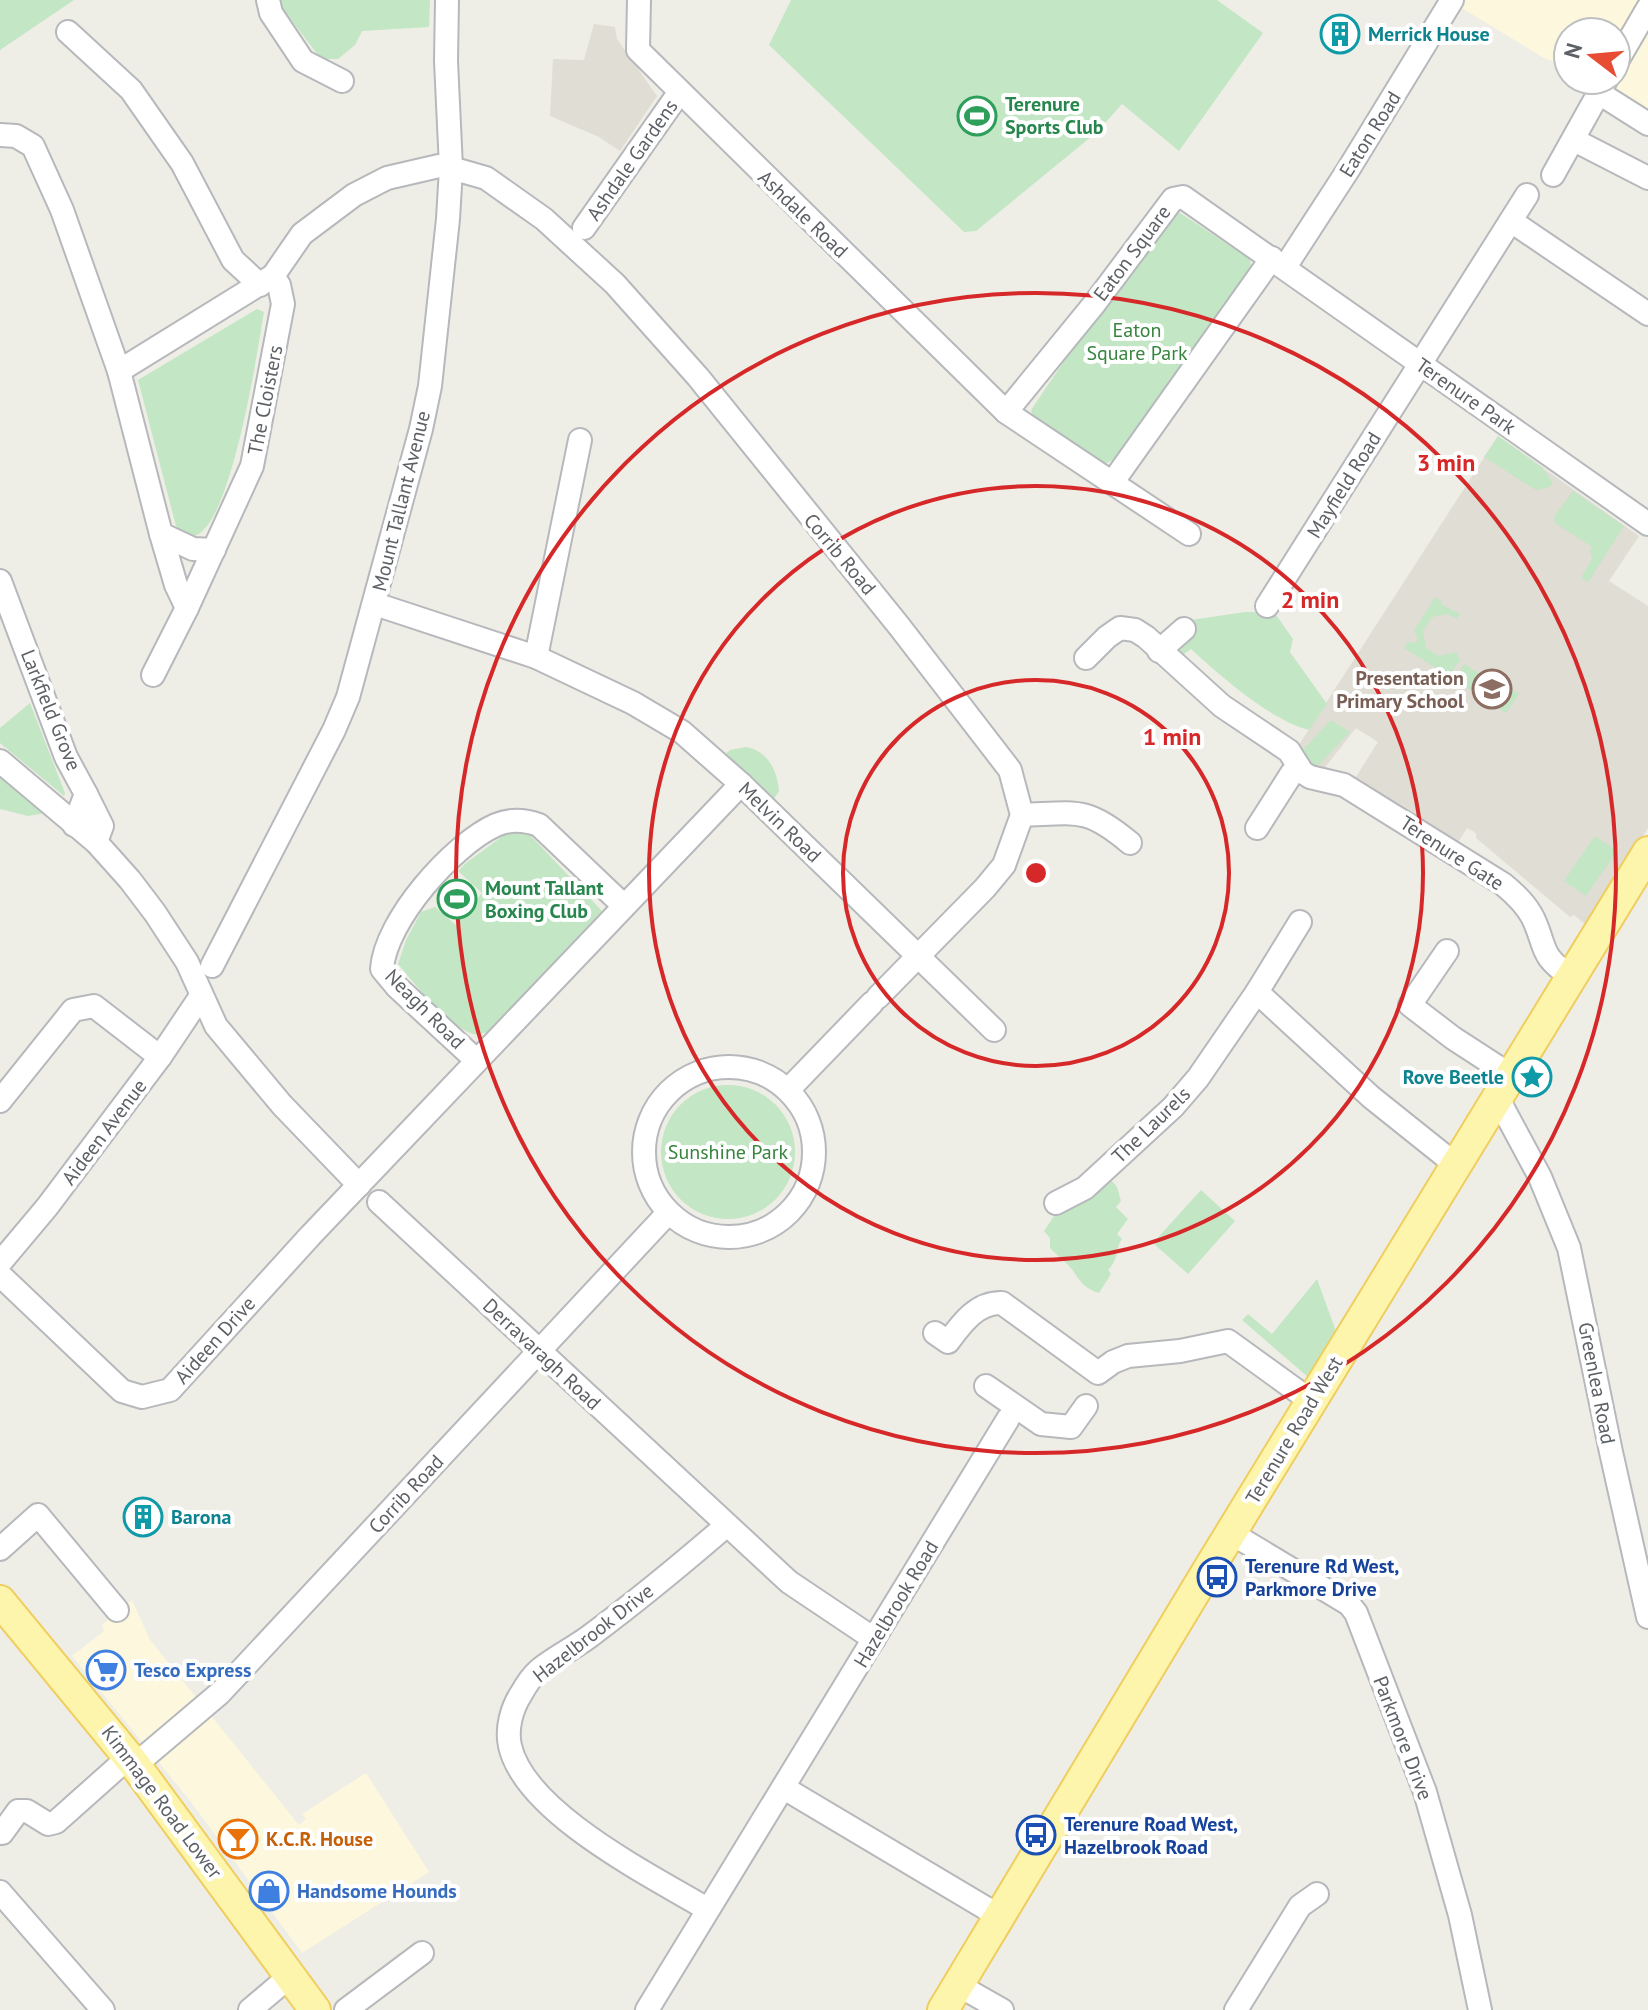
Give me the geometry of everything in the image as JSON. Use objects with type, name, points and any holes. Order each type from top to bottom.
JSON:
[{"type":"main road","name":"Terenure Road West","points":[[950,1997],[1648,852]]},
{"type":"main road","name":"Kimmage Road Lower","points":[[0,1601],[132,1761],[315,2010]]},
{"type":"street","points":[[268,0],[271,13],[303,61],[342,81]]},
{"type":"street","name":"Mount Tallant Avenue","points":[[212,966],[348,697],[430,386],[451,168],[446,61],[447,0]]},
{"type":"street","name":"Ashdale Road","points":[[639,0],[638,50],[1006,412]]},
{"type":"street","name":"Eaton Road","points":[[1278,262],[1348,170],[1452,0]]},
{"type":"street","points":[[1632,36],[1648,8]]},
{"type":"street","points":[[68,32],[131,90],[182,163],[233,260],[266,280]]},
{"type":"street","name":"Ashdale Gardens","points":[[584,228],[679,93]]},
{"type":"street","points":[[1553,175],[1597,96]]},
{"type":"street","points":[[1614,96],[1648,124]]},
{"type":"street","points":[[0,135],[16,136],[33,146],[56,195],[119,371],[161,534],[176,585],[187,608]]},
{"type":"street","points":[[1574,140],[1648,178]]},
{"type":"street","points":[[119,371],[266,280],[302,234],[354,195],[387,178],[439,166],[451,168]]},
{"type":"street","name":"Corrib Road","points":[[451,168],[486,178],[544,219],[615,284],[698,377],[899,626],[1010,770],[1022,815]]},
{"type":"street","name":"Mayfield Road","points":[[1267,606],[1527,195]]},
{"type":"street","name":"Eaton Square","points":[[1006,412],[1095,303],[1173,199],[1183,197],[1278,262]]},
{"type":"street","points":[[1511,221],[1648,314]]},
{"type":"street","points":[[1112,483],[1278,262]]},
{"type":"street","name":"Terenure Park","points":[[1278,262],[1648,524]]},
{"type":"street","name":"The Cloisters","points":[[153,675],[247,479],[255,453],[283,304],[279,285],[266,280]]},
{"type":"street","points":[[1006,412],[1189,534]]},
{"type":"street","points":[[536,657],[580,440]]},
{"type":"street","points":[[161,534],[193,549],[214,550]]},
{"type":"street","name":"Larkfield Grove","points":[[0,581],[66,757],[102,826],[96,842]]},
{"type":"street","name":"Melvin Road","points":[[375,604],[536,657],[633,703],[682,732],[741,784],[994,1030]]},
{"type":"street","name":"Terenure Gate","points":[[1086,658],[1120,628],[1135,630],[1222,706],[1289,751],[1310,777],[1344,785],[1503,884],[1520,898],[1532,916],[1543,952],[1554,965],[1570,976]]},
{"type":"street","points":[[1159,651],[1184,629]]},
{"type":"street","points":[[0,761],[96,842],[130,880],[187,962],[216,1026],[282,1105],[359,1185]]},
{"type":"street","points":[[1257,828],[1299,767]]},
{"type":"street","name":"Neagh Road","points":[[311,1235],[741,784]]},
{"type":"street","name":"Larkfield Grove","points":[[74,825],[86,794]]},
{"type":"street","points":[[788,1090],[985,888],[1004,865],[1022,815],[1084,813],[1110,827],[1130,843]]},
{"type":"street","name":"Neagh Road","points":[[476,1060],[397,987],[382,969],[386,945],[404,913],[438,870],[497,824],[525,821],[539,825],[623,905]]},
{"type":"street","name":"The Laurels","points":[[1056,1203],[1085,1188],[1173,1107],[1198,1078],[1300,922]]},
{"type":"street","points":[[1447,951],[1410,1005],[1453,1038],[1504,1086]]},
{"type":"street","points":[[1257,992],[1371,1097],[1456,1165]]},
{"type":"street","name":"Aideen Avenue","points":[[0,1263],[47,1207],[160,1057],[201,996]]},
{"type":"street","points":[[0,1101],[73,1010],[94,1006],[160,1057]]},
{"type":"street","points":[[735,1066],[764,1073],[788,1090],[802,1106],[810,1124],[814,1155],[808,1186],[783,1219],[755,1233],[724,1238],[685,1226],[668,1213],[651,1189],[643,1160],[645,1131],[657,1103],[678,1082],[705,1069],[735,1066]]},
{"type":"street","name":"Greenlea Road","points":[[1504,1086],[1526,1155],[1540,1177],[1569,1248],[1648,1617]]},
{"type":"street","points":[[1477,1130],[1511,1144],[1526,1155]]},
{"type":"street","name":"Derravaragh Road","points":[[379,1202],[727,1525]]},
{"type":"street","name":"Corrib Road","points":[[2,1833],[18,1811],[27,1811],[48,1824],[56,1822],[220,1693],[668,1213]]},
{"type":"street","name":"Aideen Drive","points":[[0,1275],[122,1391],[142,1397],[170,1390],[311,1235]]},
{"type":"street","points":[[935,1333],[948,1342],[979,1308],[989,1302],[1002,1303],[1098,1373],[1128,1356],[1180,1351],[1228,1341]]},
{"type":"street","points":[[1211,1325],[1228,1341],[1311,1401]]},
{"type":"street","points":[[986,1386],[1041,1424],[1071,1427],[1086,1406]]},
{"type":"street","name":"Hazelbrook Road","points":[[647,2010],[1008,1419]]},
{"type":"street","points":[[0,1549],[38,1515],[117,1610]]},
{"type":"street","points":[[727,1525],[789,1582],[874,1639]]},
{"type":"street","name":"Hazelbrook Drive","points":[[707,1909],[586,1836],[547,1803],[523,1774],[510,1746],[509,1722],[514,1705],[539,1670],[589,1637],[673,1572],[727,1525]]},
{"type":"street","name":"Parkmore Drive","points":[[1231,1533],[1349,1604],[1356,1613],[1425,1792],[1460,1915],[1480,2010]]},
{"type":"street","points":[[784,1788],[999,1916]]},
{"type":"street","points":[[0,1892],[103,2010]]},
{"type":"street","points":[[1236,2010],[1300,1906],[1317,1894]]},
{"type":"street","points":[[346,2010],[422,1953]]},
{"type":"street","points":[[250,2010],[290,1976]]},
{"type":"street","points":[[950,1997],[1002,2010]]},
{"type":"shaded area","points":[[1460,0],[1648,0],[1648,115],[1626,103],[1622,96],[1632,96],[1632,16],[1552,16],[1552,61],[1457,5]]},
{"type":"shaded area","points":[[594,24],[615,27],[617,39],[657,96],[620,151],[599,137],[550,116],[553,59],[584,60]]},
{"type":"shaded area","name":"Presentation Primary School","points":[[1498,436],[1639,536],[1609,581],[1648,606],[1648,828],[1586,925],[1574,915],[1570,917],[1476,838],[1476,833],[1467,828],[1457,844],[1356,777],[1378,742],[1356,728],[1319,775],[1293,754]]},
{"type":"shaded area","points":[[132,1600],[150,1640],[299,1825],[306,1819],[302,1814],[366,1773],[429,1872],[302,1953],[191,1802],[72,1656],[104,1631],[102,1625]]},
{"type":"green space","points":[[0,0],[74,0],[0,50]]},
{"type":"green space","points":[[279,0],[430,0],[429,27],[362,31],[355,45],[338,59],[321,59]]},
{"type":"green space","name":"Terenure Sports Club","points":[[791,0],[1217,0],[1263,33],[1179,151],[1122,104],[1097,132],[976,231],[964,232],[769,45]]},
{"type":"green space","name":"Eaton Square Park","points":[[1177,211],[1250,259],[1251,266],[1113,460],[1104,464],[1033,416],[1031,410],[1098,311]]},
{"type":"green space","points":[[257,309],[264,312],[236,451],[224,492],[209,523],[193,536],[176,526],[138,380]]},
{"type":"green space","points":[[1498,436],[1542,467],[1553,483],[1536,490],[1484,457]]},
{"type":"green space","points":[[1573,491],[1624,526],[1588,582],[1581,578],[1592,559],[1592,547],[1555,523],[1554,517]]},
{"type":"green space","points":[[1435,597],[1442,605],[1460,614],[1457,619],[1448,614],[1432,617],[1423,631],[1426,648],[1439,656],[1456,652],[1460,660],[1449,676],[1404,648],[1408,642],[1416,643],[1418,639],[1414,631]]},
{"type":"green space","points":[[1245,612],[1274,612],[1293,639],[1290,652],[1327,704],[1309,730],[1263,708],[1191,649],[1181,656],[1179,652],[1193,633],[1184,621]]},
{"type":"green space","points":[[1464,664],[1499,687],[1502,683],[1519,694],[1506,713],[1454,679]]},
{"type":"green space","points":[[30,703],[64,796],[0,743],[0,728]]},
{"type":"green space","points":[[1331,720],[1350,732],[1315,769],[1299,754]]},
{"type":"green space","points":[[746,747],[766,757],[770,763],[779,791],[774,799],[725,754]]},
{"type":"green space","points":[[0,752],[75,808],[28,816],[0,809]]},
{"type":"green space","points":[[515,827],[531,836],[602,911],[487,1032],[473,1034],[439,1011],[398,964],[421,912],[435,907],[456,925],[482,893],[458,871]]},
{"type":"green space","points":[[1595,836],[1617,851],[1586,896],[1564,881]]},
{"type":"green space","name":"Sunshine Park","points":[[728,1085],[754,1090],[776,1104],[790,1126],[795,1152],[790,1178],[776,1200],[754,1214],[728,1219],[702,1214],[680,1200],[666,1178],[661,1152],[666,1126],[680,1104],[702,1090]]},
{"type":"green space","points":[[1105,1179],[1116,1186],[1121,1201],[1116,1207],[1128,1219],[1117,1234],[1122,1239],[1108,1270],[1111,1274],[1099,1293],[1084,1285],[1050,1248],[1050,1238],[1044,1231],[1056,1213]]},
{"type":"green space","points":[[1201,1190],[1235,1221],[1188,1274],[1153,1243]]},
{"type":"green space","points":[[1317,1279],[1337,1334],[1309,1378],[1242,1320],[1248,1314],[1272,1334]]},
{"type":"place","name":"Merrick House","points":[[1340,34]]},
{"type":"place","name":"Terenure Sports Club","points":[[977,116]]},
{"type":"place","name":"Presentation Primary School","points":[[1492,689]]},
{"type":"place","name":"Mount Tallant Boxing Club","points":[[457,899]]},
{"type":"place","name":"Rove Beetle","points":[[1532,1077]]},
{"type":"place","name":"Barona","points":[[143,1517]]},
{"type":"place","name":"Terenure Rd West, Parkmore Drive","points":[[1217,1577]]},
{"type":"place","name":"Tesco Express","points":[[106,1670]]},
{"type":"place","name":"Terenure Road West, Hazelbrook Road","points":[[1036,1835]]},
{"type":"place","name":"K.C.R. House","points":[[238,1839]]},
{"type":"place","name":"Handsome Hounds","points":[[269,1891]]}]
